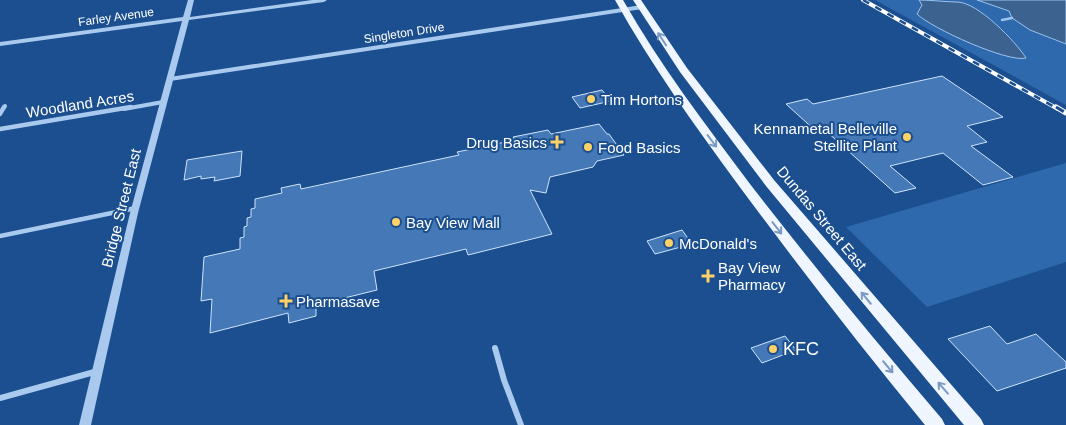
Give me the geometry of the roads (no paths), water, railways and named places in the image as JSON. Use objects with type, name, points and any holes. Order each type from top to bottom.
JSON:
[{"type":"main road","points":[[619,0],[672,87],[748,189],[825,290],[936,424]]},
{"type":"main road","name":"Dundas Street East","points":[[640,4],[683,70],[770,183],[975,425]]},
{"type":"street","name":"Bridge Street East","points":[[85,425],[136,208],[191,0]]},
{"type":"street","name":"Farley Avenue","points":[[0,44],[320,0]]},
{"type":"street","name":"Singleton Drive","points":[[170,79],[625,10],[640,4]]},
{"type":"street","name":"Woodland Acres","points":[[0,129],[163,102]]},
{"type":"street","name":"Woodland Acres","points":[[0,114],[5,106]]},
{"type":"street","points":[[0,236],[136,208]]},
{"type":"street","points":[[495,348],[520,425]]},
{"type":"street","points":[[0,398],[98,370]]},
{"type":"waterway","points":[[1002,20],[1012,18]]},
{"type":"railway","points":[[863,0],[1058,109]]},
{"type":"railway","points":[[1056,107],[1066,113]]},
{"type":"place","name":"Tim Hortons","points":[[591,99]]},
{"type":"place","name":"Kennametal Belleville Stellite Plant","points":[[907,137]]},
{"type":"place","name":"Drug Basics","points":[[557,142]]},
{"type":"place","name":"Food Basics","points":[[588,147]]},
{"type":"place","name":"Bay View Mall","points":[[396,222]]},
{"type":"place","name":"McDonald's","points":[[669,243]]},
{"type":"place","name":"Bay View Pharmacy","points":[[708,276]]},
{"type":"place","name":"Pharmasave","points":[[286,301]]},
{"type":"place","name":"KFC","points":[[773,349]]}]
